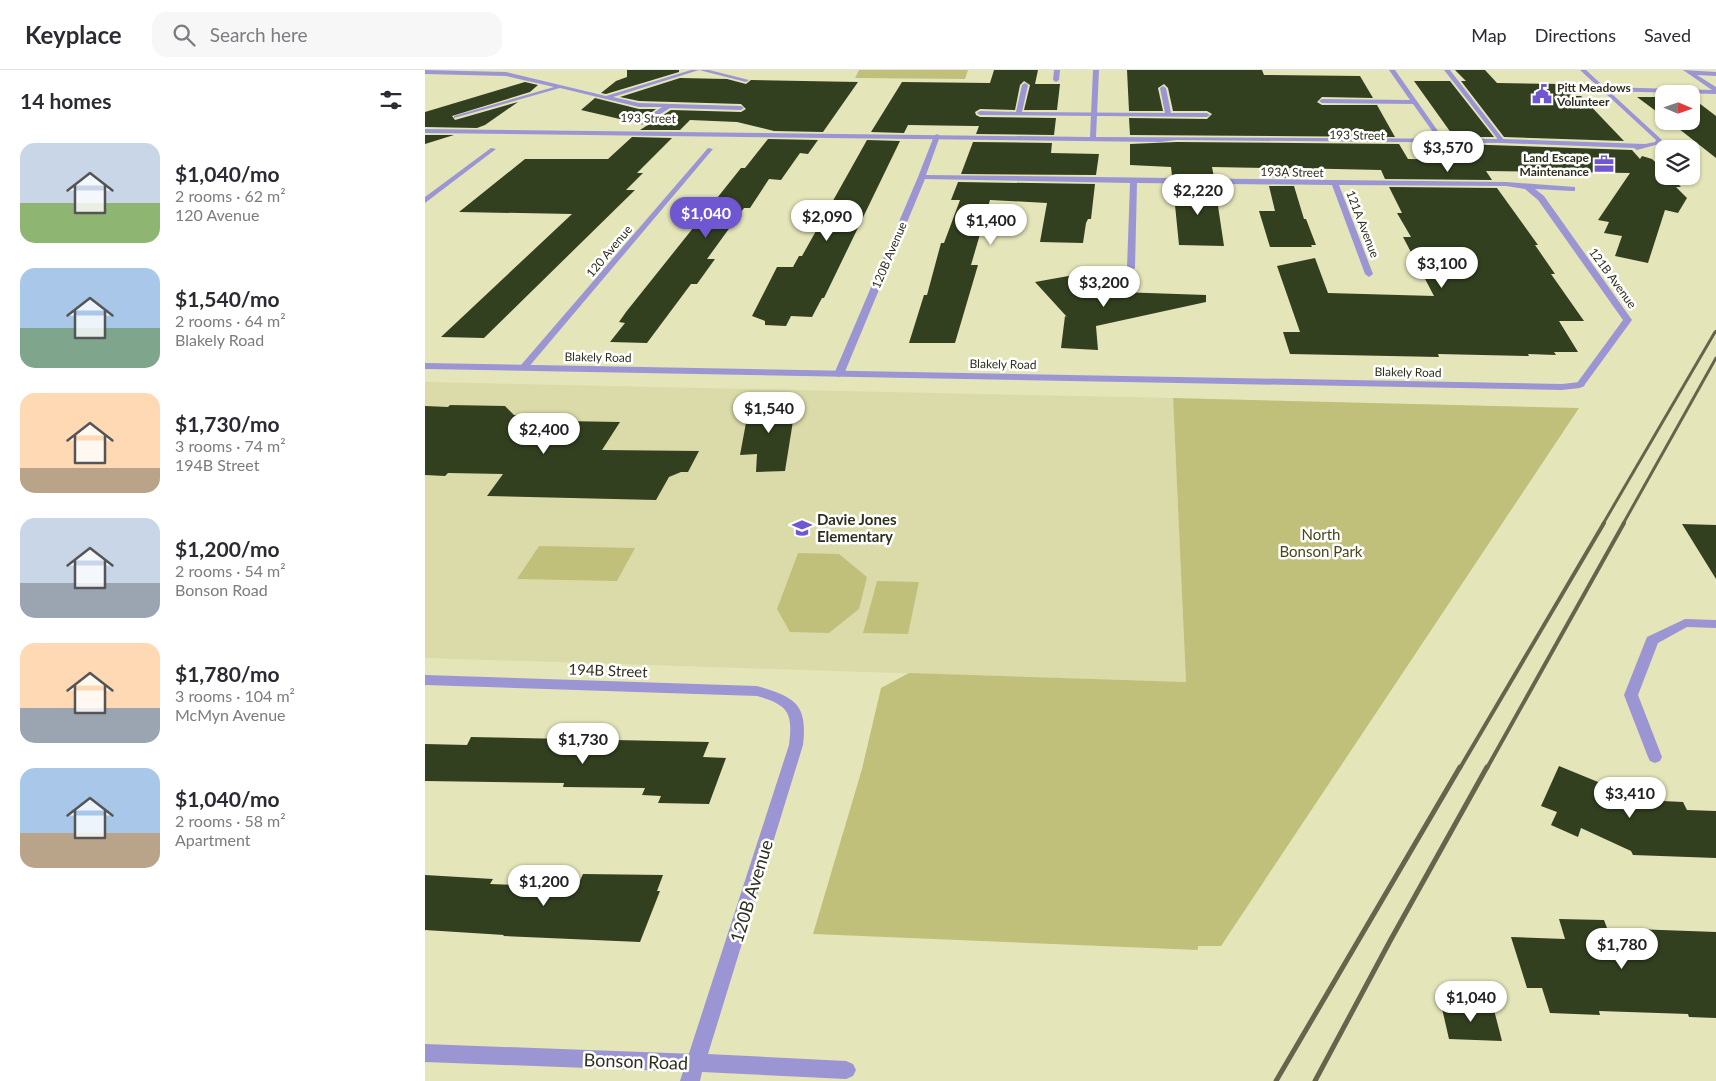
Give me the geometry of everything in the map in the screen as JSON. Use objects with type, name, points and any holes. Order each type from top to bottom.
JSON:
[{"type":"street","points":[[506,74],[514,70]]},
{"type":"street","points":[[608,97],[697,70]]},
{"type":"street","points":[[702,70],[746,80]]},
{"type":"street","points":[[1056,80],[1057,70]]},
{"type":"street","points":[[1093,139],[1096,70]]},
{"type":"street","points":[[1392,70],[1442,141]]},
{"type":"street","points":[[1447,70],[1502,141]]},
{"type":"street","points":[[1583,70],[1605,89],[1716,91]]},
{"type":"street","points":[[425,72],[506,74],[639,105],[741,108]]},
{"type":"street","points":[[1688,72],[1716,91]]},
{"type":"street","points":[[1688,72],[1716,74]]},
{"type":"street","points":[[1705,83],[1716,83]]},
{"type":"street","points":[[1019,114],[1025,85]]},
{"type":"street","points":[[456,117],[558,87]]},
{"type":"street","points":[[1163,88],[1168,115]]},
{"type":"street","name":"193 Street","points":[[1160,140],[1179,144],[1221,145],[1635,149],[1657,143],[1659,140],[1656,136],[1605,89]]},
{"type":"street","points":[[1322,101],[1415,102]]},
{"type":"street","points":[[643,123],[667,106]]},
{"type":"street","points":[[980,113],[1207,116]]},
{"type":"street","name":"193 Street","points":[[425,127],[846,132],[871,135]]},
{"type":"street","name":"193 Street","points":[[425,131],[1160,140],[1177,138],[1502,141],[1645,146]]},
{"type":"street","name":"120B Avenue","points":[[839,374],[922,177],[937,136]]},
{"type":"street","points":[[425,201],[493,149]]},
{"type":"street","name":"120 Avenue","points":[[524,368],[710,149]]},
{"type":"street","name":"193A Street","points":[[922,177],[1506,184],[1572,189]]},
{"type":"street","points":[[1131,268],[1134,181]]},
{"type":"street","name":"121A Avenue","points":[[1335,183],[1369,274]]},
{"type":"street","name":"121B Avenue","points":[[1527,187],[1541,198],[1628,320],[1580,385]]},
{"type":"street","name":"Blakely Road","points":[[425,366],[1553,387],[1580,385]]},
{"type":"street","points":[[1655,757],[1631,695],[1652,640],[1685,623],[1716,624]]},
{"type":"street","name":"194B Street","points":[[425,680],[757,691],[775,696],[788,703]]},
{"type":"street","name":"120B Avenue","points":[[693,1072],[796,745],[799,725],[796,710],[788,703]]},
{"type":"street","name":"Bonson Road","points":[[425,1053],[693,1072],[846,1070]]},
{"type":"shaded area","name":"Davie Jones Elementary","points":[[425,382],[1173,398],[1186,682],[425,658]]},
{"type":"green space","points":[[859,70],[968,70],[965,79],[855,78]]},
{"type":"green space","name":"North Bonson Park","points":[[1173,398],[1579,408],[1221,946],[1198,946],[1198,950],[813,934],[862,769],[881,688],[909,673],[1186,682]]},
{"type":"green space","points":[[539,546],[635,548],[617,581],[517,579]]},
{"type":"green space","points":[[798,553],[839,554],[867,577],[859,609],[829,633],[790,632],[777,609]]},
{"type":"green space","points":[[877,581],[919,582],[908,634],[863,633]]},
{"type":"building","points":[[627,70],[679,70],[679,72],[606,94],[601,93],[616,81],[627,77]]},
{"type":"building","points":[[994,70],[1038,70],[1035,84],[1060,84],[1057,110],[1024,110],[1030,85],[1024,81],[1020,85],[1015,110],[980,109],[975,112],[976,115],[980,117],[1056,118],[1054,135],[976,134],[979,126],[908,125],[904,133],[871,132],[902,82],[990,83]]},
{"type":"building","points":[[1127,70],[1262,70],[1264,75],[1360,76],[1373,98],[1322,97],[1317,102],[1322,105],[1377,105],[1395,137],[1130,135],[1129,118],[1207,119],[1212,114],[1207,111],[1173,111],[1168,88],[1164,84],[1158,88],[1163,111],[1129,111]]},
{"type":"building","points":[[1455,70],[1485,70],[1497,83],[1561,84],[1573,96],[1581,96],[1624,141],[1504,137],[1461,81],[1466,81]]},
{"type":"building","points":[[680,78],[727,79],[746,84],[751,80],[858,82],[823,132],[774,131],[737,122],[690,120],[680,130],[640,130],[671,110],[741,112],[746,109],[741,104],[639,101],[620,97]]},
{"type":"building","points":[[1414,81],[1450,81],[1494,137],[1454,137]]},
{"type":"building","points":[[525,82],[538,85],[530,92],[452,116],[455,120],[518,102],[485,125],[477,128],[425,127],[425,112]]},
{"type":"building","points":[[1637,97],[1655,97],[1655,110]]},
{"type":"building","points":[[595,98],[639,109],[656,109],[637,123],[581,110]]},
{"type":"building","points":[[1700,104],[1716,116],[1716,158],[1700,145],[1700,140],[1693,140],[1680,130],[1700,130]]},
{"type":"building","points":[[425,135],[454,135],[425,144]]},
{"type":"building","points":[[632,137],[672,138],[637,173],[643,173],[626,190],[635,190],[484,338],[441,337],[572,214],[459,212],[525,159],[608,159]]},
{"type":"building","points":[[768,139],[818,140],[808,154],[800,153],[781,180],[769,179],[750,208],[744,208],[707,259],[715,259],[697,284],[691,284],[647,343],[610,342],[625,323],[619,322],[626,312],[741,168],[745,168]]},
{"type":"building","points":[[867,140],[900,141],[824,298],[822,298],[812,317],[791,316],[786,326],[765,325],[765,321],[752,316],[777,267],[793,267],[799,256],[802,256]]},
{"type":"building","points":[[973,142],[1052,143],[1051,153],[1099,154],[1096,175],[961,174]]},
{"type":"building","points":[[1177,142],[1399,144],[1408,159],[1470,160],[1459,144],[1632,150],[1640,159],[1642,156],[1655,162],[1655,185],[1679,185],[1681,187],[1676,187],[1687,198],[1678,213],[1665,210],[1648,263],[1615,256],[1622,236],[1604,233],[1609,222],[1598,220],[1630,173],[1486,171],[1492,180],[1385,179],[1381,170],[1289,168],[1292,178],[1267,177],[1265,168],[1212,167],[1214,177],[1172,176],[1171,167],[1130,165],[1130,144]]},
{"type":"building","points":[[958,182],[1095,184],[1091,219],[1088,219],[1086,223],[1083,243],[1040,242],[1047,203],[990,200],[971,265],[978,265],[955,343],[909,343],[924,295],[927,295],[941,243],[944,243],[960,200],[951,200]]},
{"type":"building","points":[[1173,185],[1215,186],[1224,246],[1179,245]]},
{"type":"building","points":[[1269,186],[1294,186],[1304,219],[1306,219],[1316,245],[1311,245],[1312,247],[1270,247],[1259,211],[1275,211]]},
{"type":"building","points":[[1389,187],[1497,188],[1538,245],[1535,245],[1555,274],[1551,274],[1584,321],[1559,321],[1578,352],[1554,352],[1556,355],[1528,354],[1529,356],[1438,354],[1439,357],[1290,354],[1283,332],[1300,332],[1277,266],[1315,258],[1328,293],[1434,296],[1403,237],[1411,237],[1397,213],[1402,213]]},
{"type":"building","points":[[1074,275],[1090,291],[1206,295],[1206,302],[1096,326],[1098,350],[1061,348],[1065,316],[1067,317],[1035,282]]},
{"type":"building","points":[[750,401],[800,402],[793,421],[785,471],[756,472],[757,454],[740,455]]},
{"type":"building","points":[[450,405],[505,406],[514,415],[566,415],[562,421],[620,422],[602,450],[699,451],[688,472],[681,472],[669,477],[656,500],[487,496],[503,474],[448,473],[445,476],[425,475],[425,406],[448,407]]},
{"type":"building","points":[[1682,524],[1716,525],[1716,579]]},
{"type":"building","points":[[471,737],[709,742],[703,757],[726,758],[709,804],[658,803],[661,796],[642,795],[645,788],[563,787],[564,783],[425,781],[425,744],[467,745]]},
{"type":"building","points":[[1559,766],[1642,800],[1683,802],[1687,810],[1716,811],[1716,858],[1633,855],[1631,851],[1581,828],[1578,837],[1551,825],[1557,812],[1541,806]]},
{"type":"building","points":[[583,874],[663,875],[657,891],[660,891],[640,942],[503,936],[425,930],[425,875],[493,879],[490,884],[577,887]]},
{"type":"building","points":[[1559,919],[1604,920],[1607,928],[1716,932],[1716,1018],[1689,1017],[1688,1014],[1599,1011],[1600,1015],[1550,1013],[1542,988],[1527,988],[1511,937],[1565,939]]},
{"type":"building","points":[[1441,1004],[1493,1006],[1502,1041],[1449,1039]]},
{"type":"railway","points":[[1603,524],[1715,332]]},
{"type":"railway","points":[[1623,524],[1716,358]]},
{"type":"railway","points":[[1460,768],[1604,523]]},
{"type":"railway","points":[[1487,768],[1624,523]]},
{"type":"railway","points":[[1276,1081],[1460,767]]},
{"type":"railway","points":[[1315,1081],[1487,767]]},
{"type":"place","name":"Pitt Meadows Volunteer","points":[[1542,94]]},
{"type":"place","name":"Land Escape Maintenance","points":[[1604,164]]},
{"type":"place","name":"Davie Jones Elementary","points":[[802,528]]}]
